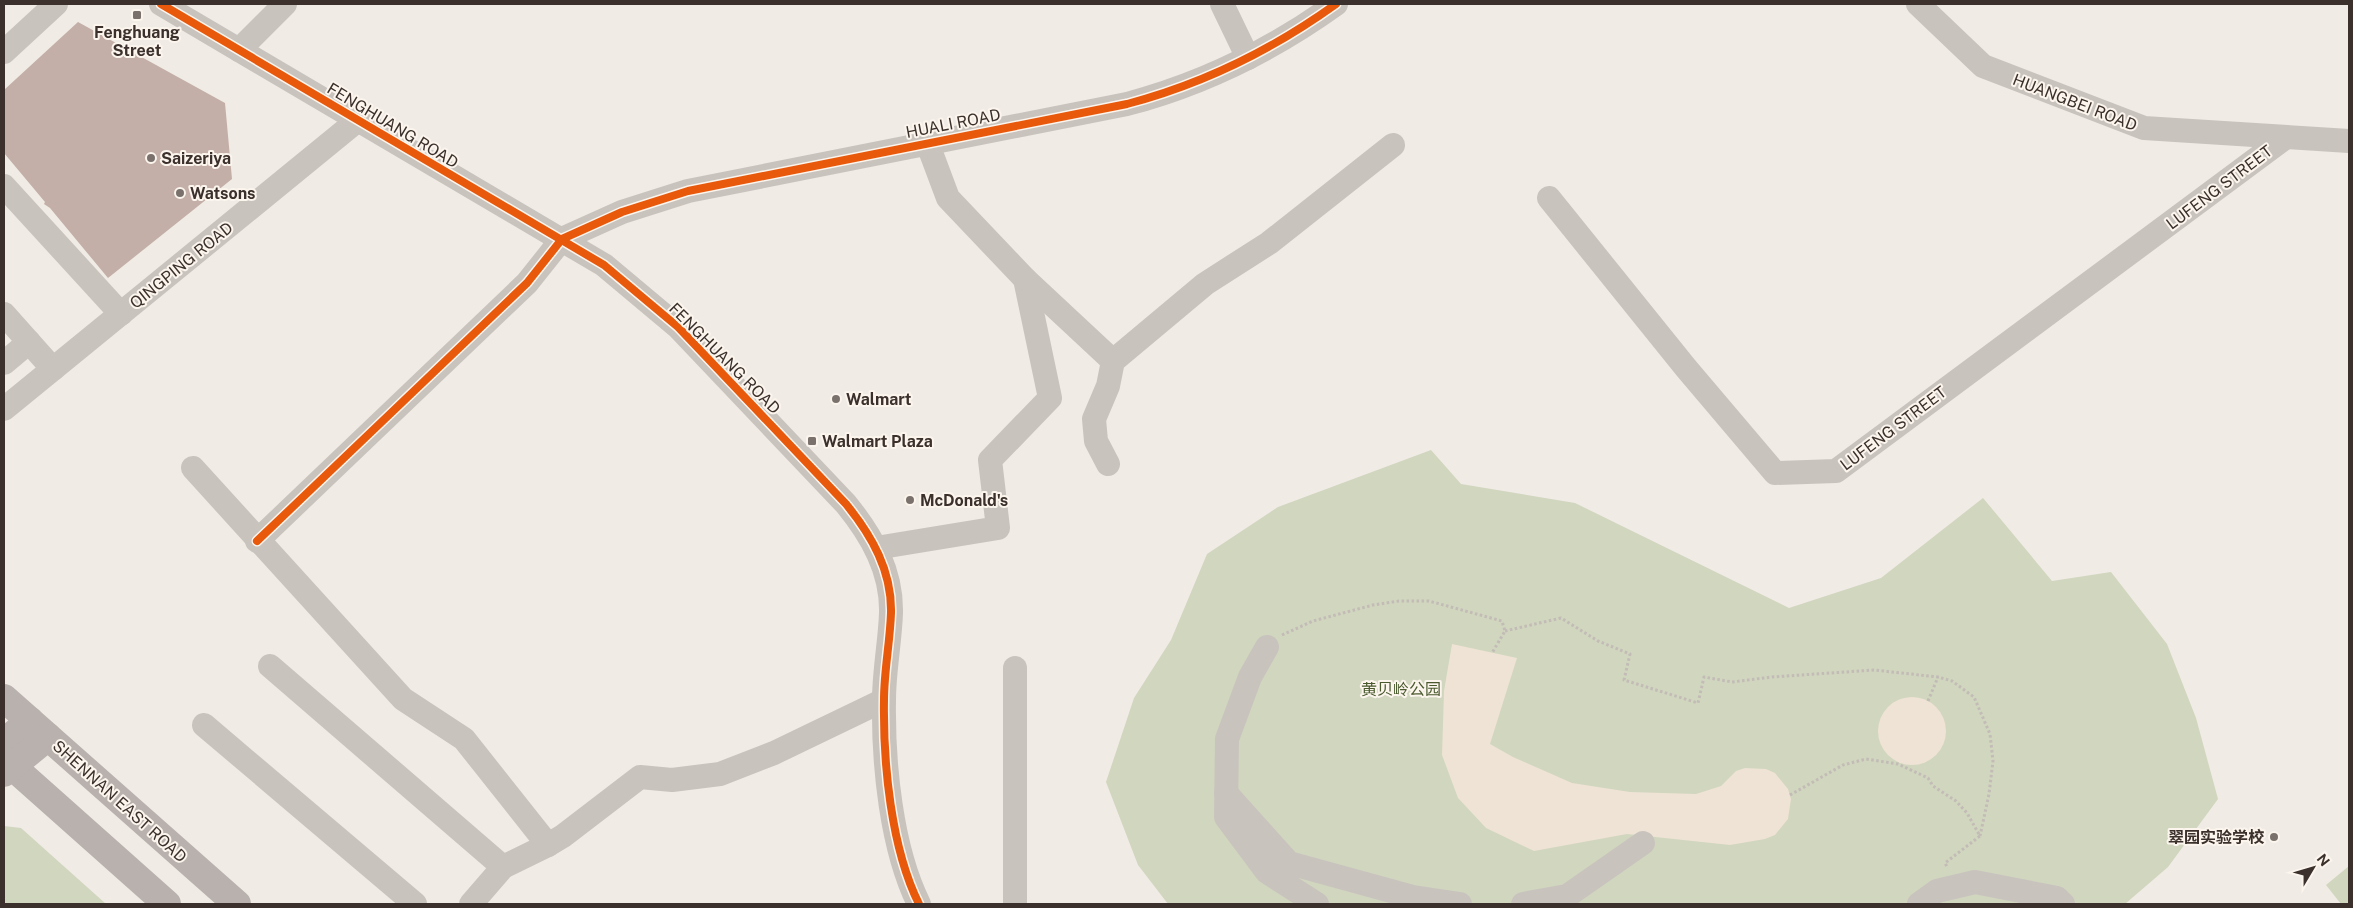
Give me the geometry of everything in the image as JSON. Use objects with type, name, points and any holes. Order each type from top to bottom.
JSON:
[{"type":"main road","name":"SHENNAN EAST ROAD","points":[[4,698],[237,904]]},
{"type":"main road","points":[[39,729],[6,760],[167,904]]},
{"type":"street","points":[[4,31],[33,4]]},
{"type":"street","points":[[4,52],[56,4]]},
{"type":"street","name":"FENGHUANG ROAD","points":[[161,4],[604,265],[678,327],[846,504],[869,533],[876,548],[886,576],[891,602],[884,700],[888,781],[899,850],[919,904]]},
{"type":"street","points":[[239,50],[285,4]]},
{"type":"street","points":[[1222,4],[1248,58]]},
{"type":"street","name":"HUALI ROAD","points":[[562,239],[622,212],[688,190],[1127,104],[1188,86],[1248,58],[1298,30],[1336,4]]},
{"type":"street","name":"HUANGBEI ROAD","points":[[1918,4],[1983,66],[2144,128],[2349,141]]},
{"type":"street","name":"QINGPING ROAD","points":[[4,409],[358,120]]},
{"type":"street","name":"LUFENG STREET","points":[[1548,198],[1686,368],[1775,473],[1836,471],[2286,137]]},
{"type":"street","points":[[927,142],[948,198],[1025,279],[1113,362]]},
{"type":"street","points":[[1108,464],[1096,441],[1094,419],[1108,386],[1113,362],[1205,284],[1269,243],[1393,145]]},
{"type":"street","points":[[4,186],[121,314]]},
{"type":"street","points":[[257,541],[527,283],[562,239]]},
{"type":"street","points":[[876,548],[998,528],[990,460],[1050,398],[1025,279]]},
{"type":"street","points":[[4,314],[53,369]]},
{"type":"street","points":[[4,363],[29,342]]},
{"type":"street","points":[[193,468],[257,541],[404,699],[464,739],[548,845]]},
{"type":"street","points":[[1267,647],[1250,677],[1227,739],[1226,817],[1267,872],[1317,904]]},
{"type":"street","points":[[270,666],[504,867]]},
{"type":"street","points":[[1015,668],[1015,904]]},
{"type":"street","points":[[471,904],[504,867],[548,845],[640,777],[672,780],[720,774],[774,752],[884,700]]},
{"type":"street","points":[[204,725],[415,904]]},
{"type":"street","points":[[1226,793],[1289,863],[1413,898],[1460,904]]},
{"type":"street","points":[[1522,904],[1568,896],[1643,843]]},
{"type":"street","points":[[1919,904],[1937,891],[1975,882],[2057,898],[2062,904]]},
{"type":"path","points":[[1267,647],[1285,633],[1313,621],[1373,605],[1399,601],[1429,601],[1502,621],[1505,630],[1492,653]]},
{"type":"path","points":[[1505,630],[1561,618],[1598,641],[1630,654],[1624,680],[1698,703],[1704,677],[1732,682],[1772,677],[1874,670],[1938,677],[1952,681],[1974,697],[1990,734],[1993,761],[1989,794],[1980,836],[1946,862],[1955,887]]},
{"type":"path","points":[[1928,701],[1938,677]]},
{"type":"path","points":[[1790,795],[1843,765],[1866,759],[1899,764],[1928,778],[1933,786],[1956,800],[1967,813],[1980,836]]},
{"type":"green space","name":"黄贝岭公园","points":[[1431,450],[1461,484],[1575,503],[1789,608],[1881,578],[1983,498],[2052,581],[2111,572],[2167,644],[2196,718],[2218,799],[2168,867],[2125,904],[1168,904],[1138,865],[1106,782],[1134,698],[1171,640],[1207,554],[1278,507]]},
{"type":"green space","points":[[4,826],[21,828],[106,904],[4,904]]},
{"type":"green space","points":[[2349,866],[2349,904],[2341,904],[2326,885]]},
{"type":"shaded area","points":[[1452,644],[1517,658],[1490,744],[1513,757],[1572,783],[1630,792],[1696,794],[1721,786],[1736,771],[1745,768],[1766,769],[1775,773],[1788,789],[1791,799],[1788,819],[1775,835],[1765,839],[1730,845],[1627,834],[1534,851],[1486,828],[1458,798],[1442,755],[1444,691]]},
{"type":"shaded area","points":[[1912,697],[1925,700],[1936,707],[1943,718],[1946,731],[1943,744],[1936,755],[1925,762],[1912,765],[1899,762],[1888,755],[1881,744],[1878,731],[1881,718],[1888,707],[1899,700]]},
{"type":"building","points":[[78,22],[225,103],[232,179],[108,278],[50,208],[44,204],[45,202],[4,153],[4,90]]},
{"type":"cycle path","points":[[161,4],[604,265],[678,327],[846,504],[872,541],[884,568],[888,583],[891,613],[884,700],[887,777],[895,831],[909,882],[919,904]]},
{"type":"cycle path","points":[[257,541],[527,283],[562,239],[622,212],[688,191],[1127,104],[1155,96],[1210,76],[1262,51],[1336,4]]},
{"type":"place","name":"Fenghuang Street","points":[[137,15]]},
{"type":"place","name":"Saizeriya","points":[[151,158]]},
{"type":"place","name":"Watsons","points":[[180,193]]},
{"type":"place","name":"Walmart","points":[[836,399]]},
{"type":"place","name":"Walmart Plaza","points":[[812,441]]},
{"type":"place","name":"McDonald's","points":[[910,500]]},
{"type":"place","name":"翠园实验学校","points":[[2274,837]]}]
